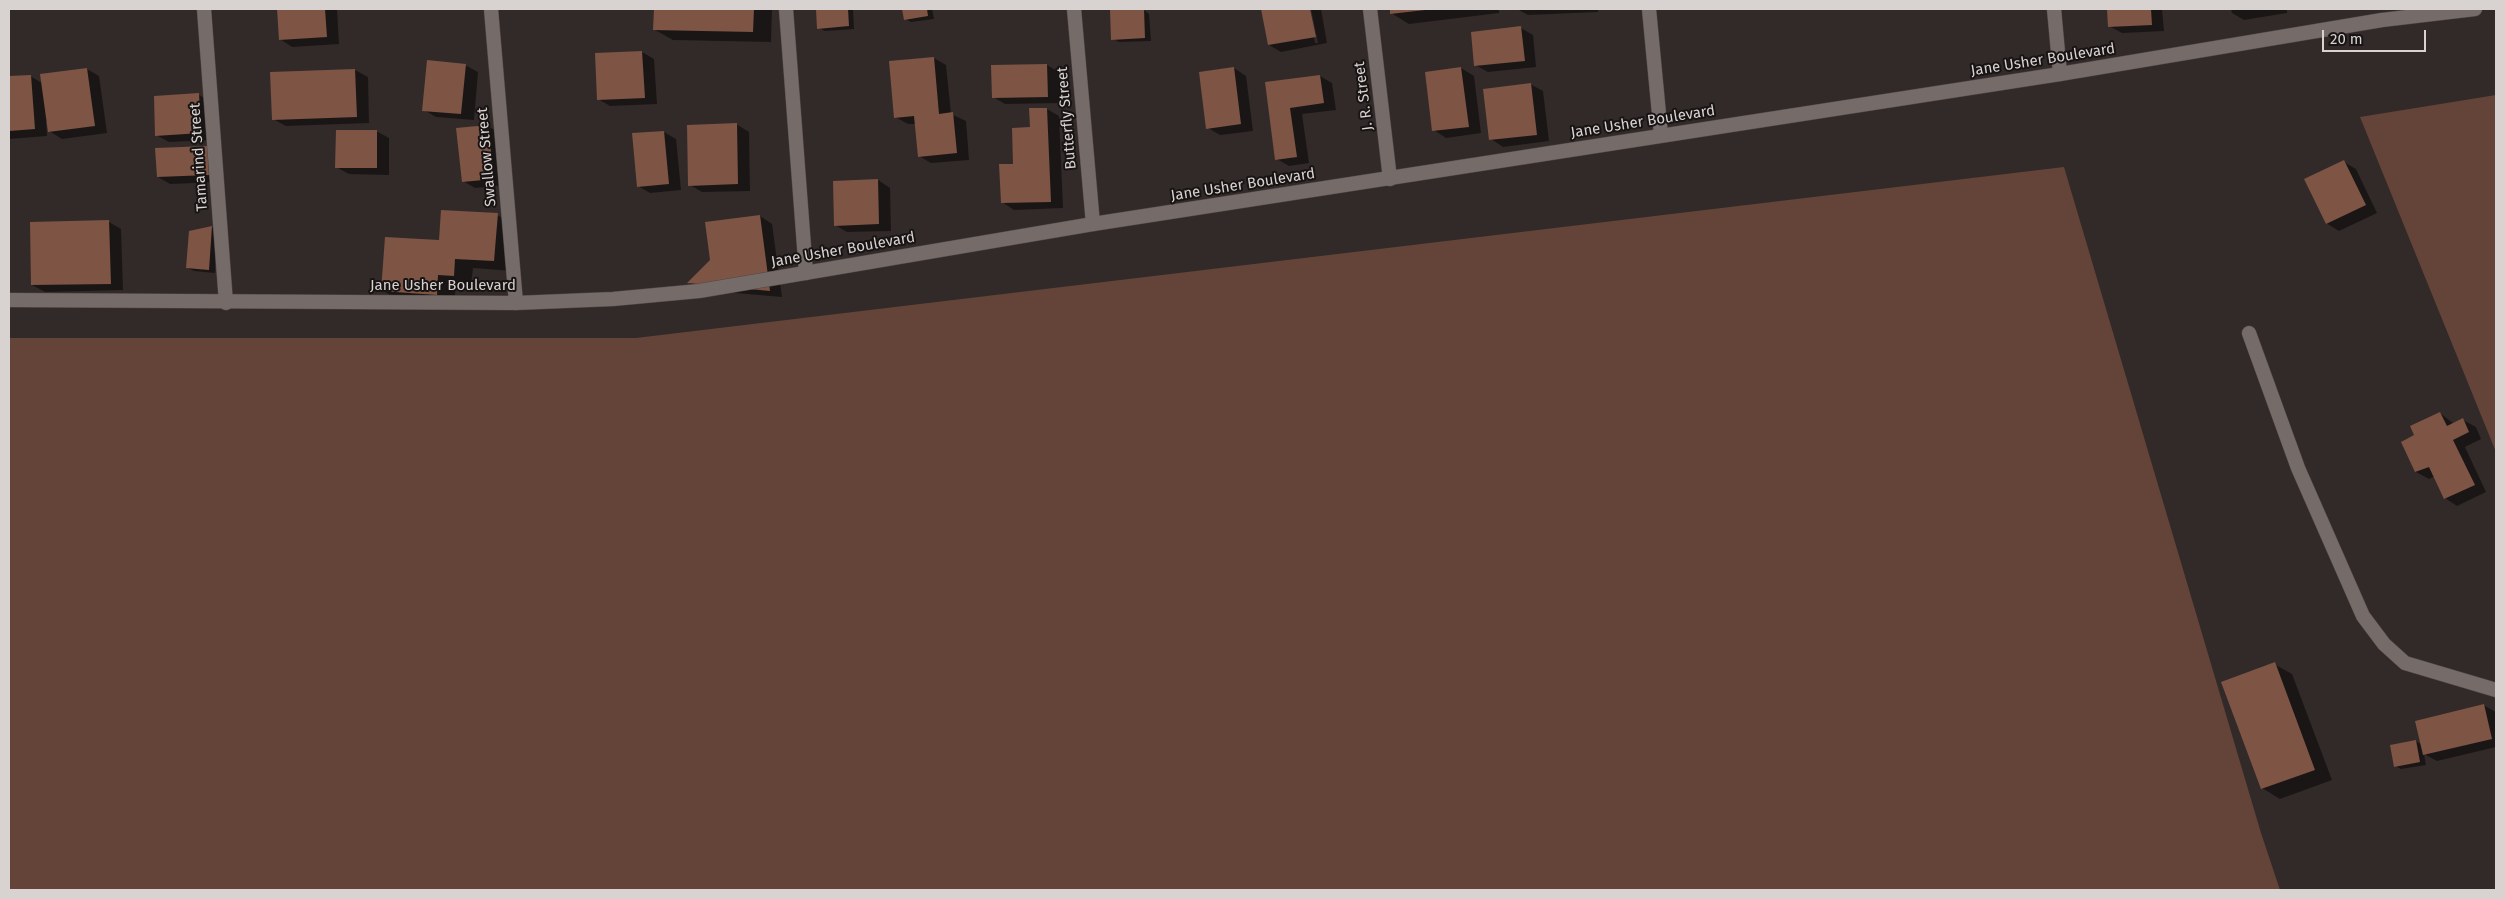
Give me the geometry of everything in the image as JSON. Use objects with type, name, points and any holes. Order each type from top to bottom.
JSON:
[{"type":"street","name":"Tamarind Street","points":[[204,9],[226,303]]},
{"type":"street","name":"Swallow Street","points":[[491,9],[516,303]]},
{"type":"street","points":[[786,9],[806,274]]},
{"type":"street","name":"Butterfly Street","points":[[1074,9],[1093,224]]},
{"type":"street","name":"J. R. Street","points":[[1370,9],[1390,179]]},
{"type":"street","points":[[1649,9],[1661,135]]},
{"type":"street","points":[[2054,9],[2060,74]]},
{"type":"street","name":"Jane Usher Boulevard","points":[[9,300],[226,303],[516,303],[613,299],[690,292],[806,274],[1093,224],[2060,74],[2381,14],[2475,9]]},
{"type":"street","points":[[2249,333],[2298,468],[2363,616],[2384,644],[2404,663],[2496,690]]},
{"type":"shaded area","points":[[2496,95],[2496,452],[2360,117]]},
{"type":"shaded area","points":[[2064,167],[2261,833],[2280,890],[9,890],[9,338],[636,338]]},
{"type":"building","points":[[277,9],[325,9],[327,37],[279,40]]},
{"type":"building","points":[[654,9],[754,9],[753,32],[653,30]]},
{"type":"building","points":[[816,9],[848,9],[849,26],[817,29]]},
{"type":"building","points":[[902,9],[927,9],[928,16],[904,20]]},
{"type":"building","points":[[1144,9],[1145,38],[1111,40],[1110,10]]},
{"type":"building","points":[[1261,9],[1310,9],[1316,37],[1268,45]]},
{"type":"building","points":[[1390,9],[1425,9],[1425,10],[1390,14]]},
{"type":"building","points":[[2107,9],[2151,9],[2152,25],[2108,27]]},
{"type":"building","points":[[1521,26],[1525,61],[1474,66],[1471,32]]},
{"type":"building","points":[[642,51],[645,98],[597,100],[595,53]]},
{"type":"building","points":[[934,57],[939,114],[953,112],[957,153],[918,157],[914,116],[894,118],[889,61]]},
{"type":"building","points":[[427,60],[466,64],[461,114],[422,111]]},
{"type":"building","points":[[1047,64],[1048,97],[992,98],[991,65]]},
{"type":"building","points":[[1234,67],[1241,124],[1206,129],[1199,72]]},
{"type":"building","points":[[1461,67],[1469,127],[1432,131],[1425,72]]},
{"type":"building","points":[[87,68],[95,126],[48,132],[40,74]]},
{"type":"building","points":[[355,69],[357,117],[272,120],[270,72]]},
{"type":"building","points":[[31,75],[35,129],[9,131],[9,76]]},
{"type":"building","points":[[1320,75],[1324,103],[1290,108],[1297,157],[1275,160],[1265,82]]},
{"type":"building","points":[[1531,83],[1537,135],[1489,140],[1483,89]]},
{"type":"building","points":[[199,93],[201,133],[155,136],[154,96]]},
{"type":"building","points":[[1029,108],[1047,108],[1051,202],[1001,203],[999,164],[1013,164],[1012,128],[1030,127]]},
{"type":"building","points":[[737,123],[738,184],[688,186],[687,125]]},
{"type":"building","points":[[488,125],[494,179],[462,182],[456,128]]},
{"type":"building","points":[[336,130],[377,130],[377,168],[335,168]]},
{"type":"building","points":[[664,131],[669,184],[637,187],[632,133]]},
{"type":"building","points":[[208,146],[209,175],[157,177],[155,148]]},
{"type":"building","points":[[2344,160],[2366,205],[2326,224],[2304,179]]},
{"type":"building","points":[[878,179],[879,224],[834,226],[833,181]]},
{"type":"building","points":[[441,210],[498,213],[494,261],[455,259],[454,276],[438,275],[437,295],[381,291],[385,237],[439,240]]},
{"type":"building","points":[[760,215],[770,291],[687,283],[710,260],[705,222]]},
{"type":"building","points":[[109,220],[111,284],[31,285],[30,222]]},
{"type":"building","points":[[212,226],[209,270],[186,268],[189,231]]},
{"type":"building","points":[[2440,412],[2447,426],[2463,418],[2469,432],[2453,440],[2475,485],[2444,499],[2429,467],[2415,472],[2401,442],[2414,435],[2410,426]]},
{"type":"building","points":[[2275,662],[2315,770],[2261,789],[2221,682]]},
{"type":"building","points":[[2484,704],[2492,739],[2423,755],[2415,721]]},
{"type":"building","points":[[2416,740],[2420,762],[2394,767],[2390,745]]}]
